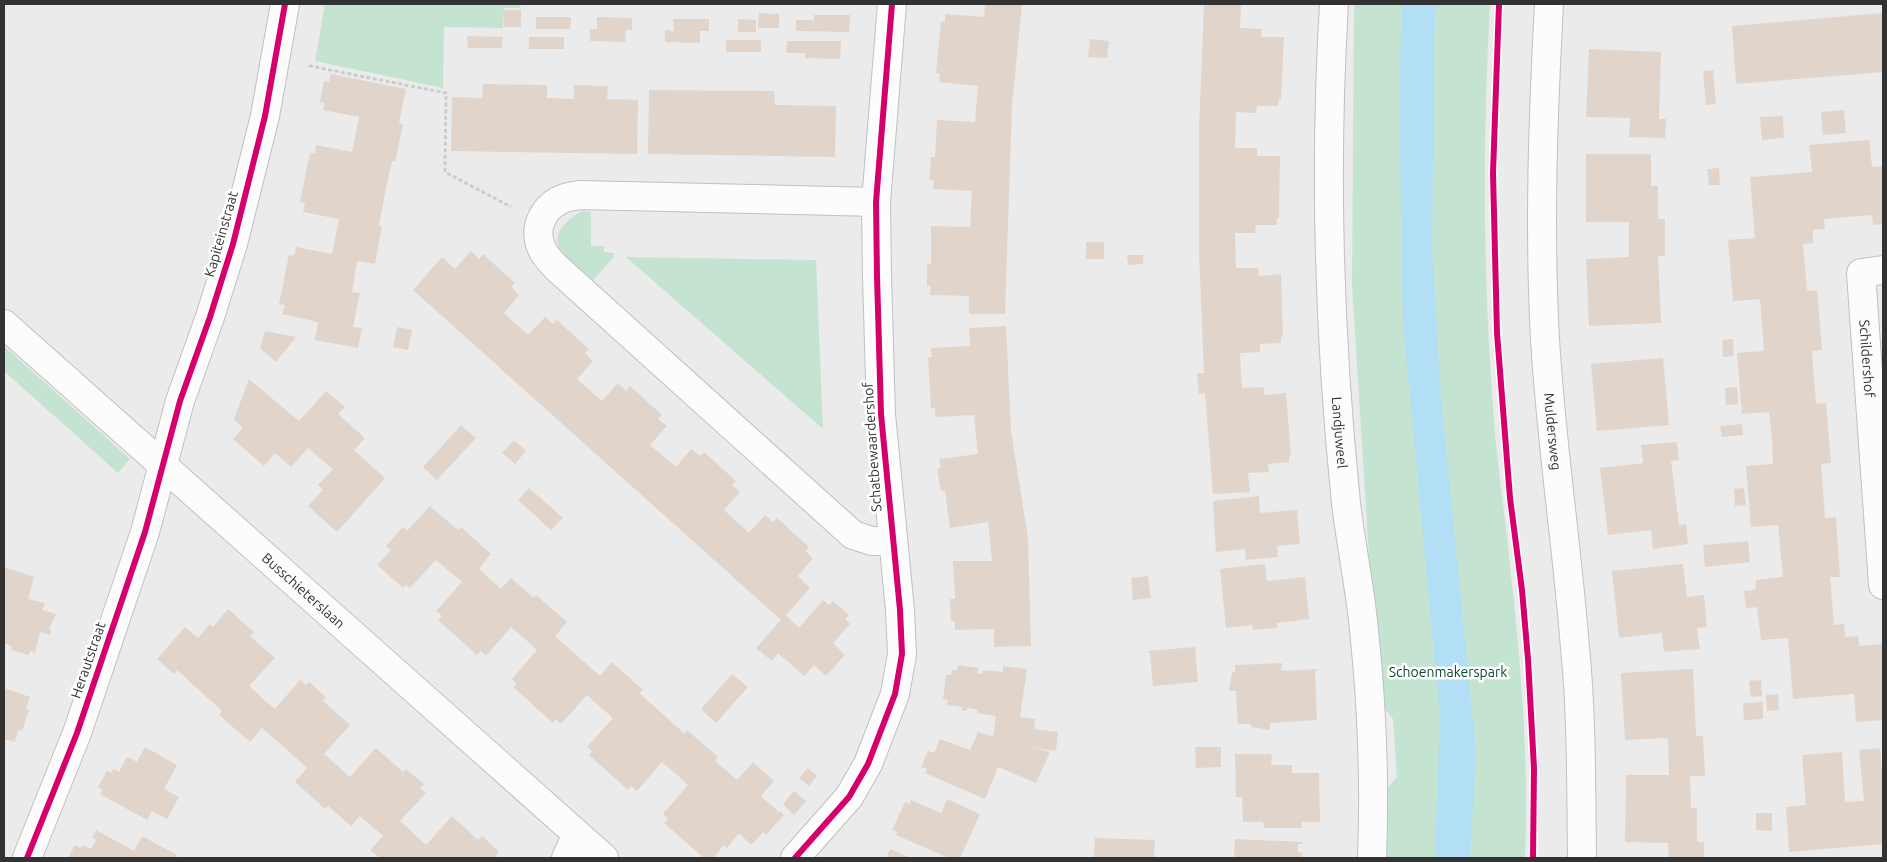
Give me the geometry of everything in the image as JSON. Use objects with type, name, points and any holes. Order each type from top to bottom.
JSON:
[{"type":"street","name":"Kapiteinstraat","points":[[163,466],[180,401],[210,317],[233,244],[265,116],[286,4]]},
{"type":"street","name":"Schatbewaardershof","points":[[795,858],[849,797],[868,764],[895,694],[902,654],[900,610],[881,414],[876,202],[892,4]]},
{"type":"street","name":"Landjuweel","points":[[1334,4],[1329,128],[1333,329],[1346,503],[1364,628],[1369,681],[1374,808],[1372,858]]},
{"type":"street","name":"Muldersweg","points":[[1549,4],[1542,129],[1542,273],[1550,404],[1576,649],[1580,735],[1582,858]]},
{"type":"street","points":[[876,202],[580,196],[566,198],[555,203],[540,222],[538,235],[542,249],[559,270],[853,535],[872,541],[893,541]]},
{"type":"street","name":"Schildershof","points":[[1883,270],[1862,273],[1883,585]]},
{"type":"street","name":"Busschieterslaan","points":[[4,324],[163,466],[572,846],[604,858]]},
{"type":"street","name":"Herautstraat","points":[[27,858],[77,734],[145,532],[163,466]]},
{"type":"path","points":[[308,75],[310,66],[446,93],[445,172],[540,222]]},
{"type":"green space","points":[[325,4],[521,4],[520,8],[504,8],[503,28],[444,27],[443,88],[315,61]]},
{"type":"green space","name":"Schoenmakerspark","points":[[1354,4],[1490,4],[1485,165],[1488,327],[1495,434],[1521,675],[1526,785],[1525,858],[1382,858],[1380,796],[1397,777],[1393,719],[1378,701],[1352,285]]},
{"type":"green space","points":[[583,211],[591,212],[591,246],[604,246],[604,252],[614,253],[614,257],[591,282],[565,259],[558,248],[557,241],[558,234],[565,223]]},
{"type":"green space","points":[[626,257],[816,260],[823,429]]},
{"type":"green space","points":[[4,346],[130,459],[118,473],[4,371]]},
{"type":"water","points":[[1402,4],[1435,4],[1432,246],[1441,400],[1476,752],[1470,858],[1435,858],[1440,716],[1403,322],[1399,93]]},
{"type":"building","points":[[985,4],[1022,4],[1012,106],[1005,314],[969,314],[969,296],[930,295],[931,286],[927,286],[927,264],[931,264],[931,226],[970,227],[972,191],[933,189],[934,180],[929,180],[931,157],[935,157],[937,120],[975,122],[978,86],[939,82],[940,74],[936,73],[941,22],[945,22],[945,14],[984,17]]},
{"type":"building","points":[[1204,4],[1241,4],[1240,28],[1262,29],[1261,37],[1284,37],[1281,99],[1279,99],[1278,106],[1257,106],[1256,113],[1236,112],[1235,148],[1257,148],[1257,156],[1280,156],[1279,218],[1277,218],[1277,225],[1256,225],[1255,233],[1235,233],[1236,268],[1258,268],[1259,276],[1281,274],[1283,337],[1281,336],[1281,343],[1260,344],[1260,352],[1240,353],[1242,388],[1264,387],[1264,395],[1286,393],[1291,455],[1289,455],[1289,462],[1268,464],[1269,472],[1248,473],[1250,492],[1213,494],[1205,393],[1199,394],[1197,373],[1204,373],[1199,252],[1199,129]]},
{"type":"building","points":[[504,10],[521,10],[521,27],[504,27]]},
{"type":"building","points":[[759,13],[779,14],[779,28],[758,28]]},
{"type":"building","points":[[1883,13],[1883,72],[1736,84],[1732,26]]},
{"type":"building","points":[[814,15],[850,15],[849,32],[796,31],[796,20],[813,20],[814,26]]},
{"type":"building","points":[[536,17],[571,17],[570,29],[536,29]]},
{"type":"building","points":[[597,17],[632,18],[632,30],[626,30],[625,42],[590,41],[590,29],[597,29]]},
{"type":"building","points":[[673,19],[709,19],[709,31],[700,31],[700,43],[665,42],[665,30],[674,31]]},
{"type":"building","points":[[738,19],[756,20],[756,32],[738,32]]},
{"type":"building","points":[[467,36],[503,37],[502,48],[468,48]]},
{"type":"building","points":[[529,37],[564,37],[564,49],[529,49]]},
{"type":"building","points":[[1090,39],[1109,41],[1107,58],[1088,57]]},
{"type":"building","points":[[726,40],[761,40],[761,52],[726,52]]},
{"type":"building","points":[[787,41],[841,41],[840,59],[805,58],[805,53],[786,53]]},
{"type":"building","points":[[1589,49],[1661,52],[1659,119],[1666,119],[1665,138],[1629,137],[1630,118],[1586,117]]},
{"type":"building","points":[[1713,70],[1716,104],[1706,105],[1703,71]]},
{"type":"building","points":[[331,74],[406,89],[399,123],[403,124],[395,162],[392,161],[385,193],[379,226],[382,226],[375,264],[357,261],[352,292],[360,293],[353,327],[362,328],[358,348],[315,340],[318,322],[282,314],[285,305],[279,304],[289,255],[294,256],[296,247],[332,254],[339,219],[303,212],[305,203],[300,202],[310,153],[315,154],[316,145],[352,152],[359,117],[323,110],[325,103],[320,102],[324,81],[329,82]]},
{"type":"building","points":[[483,84],[547,85],[547,98],[574,99],[574,85],[608,86],[607,99],[638,100],[637,154],[451,151],[452,97],[482,98]]},
{"type":"building","points":[[649,90],[774,91],[775,105],[836,106],[835,157],[648,154]]},
{"type":"building","points":[[1844,110],[1846,133],[1823,135],[1821,112]]},
{"type":"building","points":[[1783,116],[1784,138],[1762,140],[1760,117]]},
{"type":"building","points":[[1869,140],[1872,167],[1883,166],[1883,224],[1873,225],[1872,215],[1824,219],[1825,229],[1813,230],[1813,243],[1803,244],[1807,291],[1817,290],[1822,350],[1812,351],[1816,404],[1826,403],[1831,463],[1821,464],[1825,518],[1836,517],[1840,577],[1830,577],[1834,625],[1844,624],[1845,637],[1858,636],[1859,646],[1883,644],[1883,720],[1856,722],[1854,694],[1793,699],[1788,638],[1761,640],[1757,607],[1746,608],[1744,591],[1755,590],[1756,580],[1783,577],[1778,525],[1751,527],[1746,466],[1773,464],[1772,438],[1769,412],[1742,414],[1737,353],[1764,351],[1760,299],[1733,301],[1728,240],[1755,238],[1750,177],[1812,172],[1809,145]]},
{"type":"building","points":[[1586,154],[1651,154],[1651,186],[1658,186],[1658,219],[1665,219],[1665,256],[1658,256],[1661,323],[1589,326],[1586,259],[1629,257],[1629,222],[1586,222]]},
{"type":"building","points":[[1719,168],[1720,185],[1709,185],[1707,169]]},
{"type":"building","points":[[1086,242],[1104,242],[1104,259],[1086,259]]},
{"type":"building","points":[[471,251],[479,259],[483,254],[515,283],[511,287],[519,295],[504,313],[528,335],[545,317],[553,324],[557,320],[589,349],[585,353],[593,361],[577,379],[602,401],[618,383],[626,391],[630,386],[662,415],[658,419],[667,426],[650,445],[676,467],[691,449],[700,456],[704,452],[736,481],[732,485],[740,492],[724,510],[749,533],[765,515],[773,522],[777,518],[809,547],[805,551],[813,558],[798,576],[810,588],[786,615],[799,628],[823,600],[829,605],[833,601],[849,615],[845,619],[850,624],[833,643],[845,655],[826,676],[814,665],[804,676],[778,653],[772,661],[756,648],[781,620],[413,290],[442,257],[455,269]]},
{"type":"building","points":[[1127,255],[1143,255],[1143,264],[1128,265]]},
{"type":"building","points":[[1006,326],[1011,431],[1028,538],[1031,646],[994,647],[994,629],[955,630],[955,621],[951,621],[950,599],[955,599],[953,561],[992,561],[988,522],[950,528],[945,491],[941,491],[937,469],[941,468],[939,459],[978,454],[974,415],[935,417],[935,408],[931,408],[928,357],[932,357],[931,348],[970,346],[969,328]]},
{"type":"building","points":[[397,327],[412,330],[408,350],[393,347]]},
{"type":"building","points":[[265,331],[296,337],[276,362],[260,348]]},
{"type":"building","points":[[1733,339],[1734,356],[1723,357],[1722,340]]},
{"type":"building","points":[[1663,358],[1669,425],[1597,431],[1591,364]]},
{"type":"building","points":[[249,379],[299,421],[326,391],[345,407],[338,414],[365,438],[354,450],[385,478],[337,532],[308,506],[323,490],[318,485],[333,469],[308,448],[291,467],[275,453],[264,466],[233,439],[243,428],[234,419]]},
{"type":"building","points":[[1737,387],[1738,404],[1726,405],[1725,388]]},
{"type":"building","points":[[1742,424],[1743,435],[1722,437],[1720,426]]},
{"type":"building","points":[[461,425],[476,438],[437,480],[423,467]]},
{"type":"building","points":[[514,440],[526,451],[515,464],[502,453]]},
{"type":"building","points":[[1677,442],[1679,460],[1671,461],[1679,525],[1686,524],[1688,544],[1653,549],[1651,530],[1608,535],[1600,468],[1643,463],[1641,445]]},
{"type":"building","points":[[529,488],[563,518],[551,530],[518,500]]},
{"type":"building","points":[[1744,488],[1746,505],[1735,506],[1734,489]]},
{"type":"building","points":[[1259,496],[1260,513],[1297,510],[1300,544],[1277,546],[1278,557],[1246,560],[1245,549],[1216,552],[1213,501]]},
{"type":"building","points":[[430,506],[458,530],[461,527],[491,554],[479,569],[501,589],[511,578],[534,598],[536,595],[567,622],[555,636],[600,676],[612,662],[643,690],[639,693],[685,734],[687,730],[718,757],[715,761],[737,780],[753,762],[774,781],[761,796],[784,815],[766,835],[763,832],[751,845],[739,833],[727,848],[724,845],[713,858],[704,858],[664,823],[668,819],[663,814],[688,785],[675,773],[662,762],[637,791],[631,786],[628,790],[589,755],[592,751],[587,747],[613,718],[587,695],[561,724],[556,719],[553,723],[513,687],[517,684],[512,679],[537,650],[524,638],[511,627],[486,656],[481,651],[477,655],[438,620],[442,616],[436,611],[462,582],[436,560],[410,588],[406,585],[403,588],[377,565],[391,550],[386,546],[403,527],[407,531]]},
{"type":"building","points":[[1748,541],[1750,562],[1705,567],[1703,545]]},
{"type":"building","points":[[1265,564],[1267,581],[1305,577],[1309,619],[1277,623],[1277,628],[1253,630],[1252,625],[1226,628],[1220,569]]},
{"type":"building","points":[[1683,564],[1687,597],[1704,595],[1707,627],[1697,628],[1700,649],[1664,652],[1662,633],[1619,638],[1612,571]]},
{"type":"building","points":[[4,567],[34,577],[28,599],[45,603],[42,610],[56,614],[49,629],[51,630],[50,635],[40,632],[35,652],[30,651],[29,655],[11,650],[12,646],[4,643]]},
{"type":"building","points":[[1148,576],[1151,598],[1133,600],[1131,578]]},
{"type":"building","points":[[228,609],[254,632],[250,636],[275,658],[249,686],[262,698],[275,709],[300,680],[306,685],[309,682],[326,697],[323,701],[350,725],[324,754],[350,777],[376,748],[403,772],[406,769],[424,784],[420,788],[426,793],[400,821],[426,845],[452,816],[478,840],[482,836],[499,852],[496,856],[498,858],[380,858],[370,850],[383,836],[360,816],[351,826],[328,806],[325,809],[295,782],[307,768],[285,748],[262,728],[250,742],[219,715],[222,711],[177,670],[174,674],[157,659],[185,627],[198,638],[210,624],[213,627]]},
{"type":"building","points":[[1195,647],[1198,682],[1153,686],[1150,653],[1147,651]]},
{"type":"building","points":[[1282,663],[1281,671],[1320,669],[1315,671],[1317,720],[1270,723],[1270,730],[1251,727],[1251,724],[1238,724],[1236,691],[1229,691],[1232,672],[1235,672],[1235,665]]},
{"type":"building","points":[[958,665],[979,668],[977,673],[983,674],[983,670],[1003,672],[1003,666],[1027,669],[1020,717],[1035,719],[1034,729],[1058,732],[1056,751],[1031,747],[1050,752],[1036,783],[998,767],[985,799],[925,773],[927,769],[921,767],[928,751],[934,753],[940,739],[970,750],[978,732],[993,737],[996,716],[977,713],[978,710],[967,708],[967,711],[961,710],[962,707],[947,705],[948,700],[943,699],[946,675],[951,675],[952,670],[957,670]]},
{"type":"building","points":[[1693,669],[1696,736],[1703,736],[1705,776],[1690,776],[1691,808],[1697,808],[1697,842],[1704,842],[1704,858],[1669,858],[1668,843],[1625,842],[1626,775],[1669,775],[1668,738],[1625,740],[1621,673]]},
{"type":"building","points":[[732,674],[748,687],[716,723],[701,709]]},
{"type":"building","points":[[1761,680],[1762,696],[1751,697],[1749,681]]},
{"type":"building","points":[[4,688],[30,697],[26,709],[29,710],[22,731],[18,730],[15,742],[4,739]]},
{"type":"building","points":[[1778,694],[1779,710],[1767,711],[1766,695]]},
{"type":"building","points":[[1763,702],[1763,719],[1744,720],[1743,703]]},
{"type":"building","points":[[145,747],[177,765],[164,789],[179,797],[167,819],[152,811],[147,820],[100,794],[102,790],[98,787],[107,771],[111,773],[114,769],[119,772],[127,757],[137,762]]},
{"type":"building","points":[[1195,747],[1221,747],[1221,767],[1196,768]]},
{"type":"building","points":[[1880,748],[1883,785],[1883,844],[1789,852],[1786,807],[1806,805],[1802,755],[1842,752],[1845,802],[1864,801],[1859,750]]},
{"type":"building","points":[[1235,754],[1272,754],[1271,765],[1292,765],[1292,773],[1319,773],[1320,822],[1301,822],[1302,828],[1264,828],[1263,822],[1243,822],[1242,797],[1236,797]]},
{"type":"building","points":[[808,768],[817,776],[809,786],[799,778]]},
{"type":"building","points":[[794,791],[806,801],[794,815],[783,804]]},
{"type":"building","points":[[947,799],[980,814],[960,858],[949,858],[896,835],[898,832],[892,830],[905,802],[910,804],[911,800],[941,813]]},
{"type":"building","points":[[1756,813],[1772,813],[1772,831],[1756,830]]},
{"type":"building","points":[[96,830],[134,851],[142,836],[177,855],[175,858],[68,858],[75,845],[81,848],[83,845],[91,849],[96,840],[92,838]]},
{"type":"building","points":[[1095,838],[1155,840],[1154,858],[1094,858]]},
{"type":"building","points":[[1235,839],[1303,842],[1298,844],[1298,852],[1303,853],[1302,858],[1234,858]]},
{"type":"building","points":[[890,849],[911,858],[886,858]]},
{"type":"cycle path","points":[[27,858],[77,733],[145,532],[180,401],[210,317],[233,244],[265,116],[285,4]]},
{"type":"cycle path","points":[[795,858],[849,797],[868,764],[895,694],[902,654],[900,610],[881,414],[877,276],[876,202],[892,4]]},
{"type":"cycle path","points":[[1499,4],[1493,173],[1497,333],[1510,498],[1522,590],[1528,659],[1534,768],[1533,858]]}]
